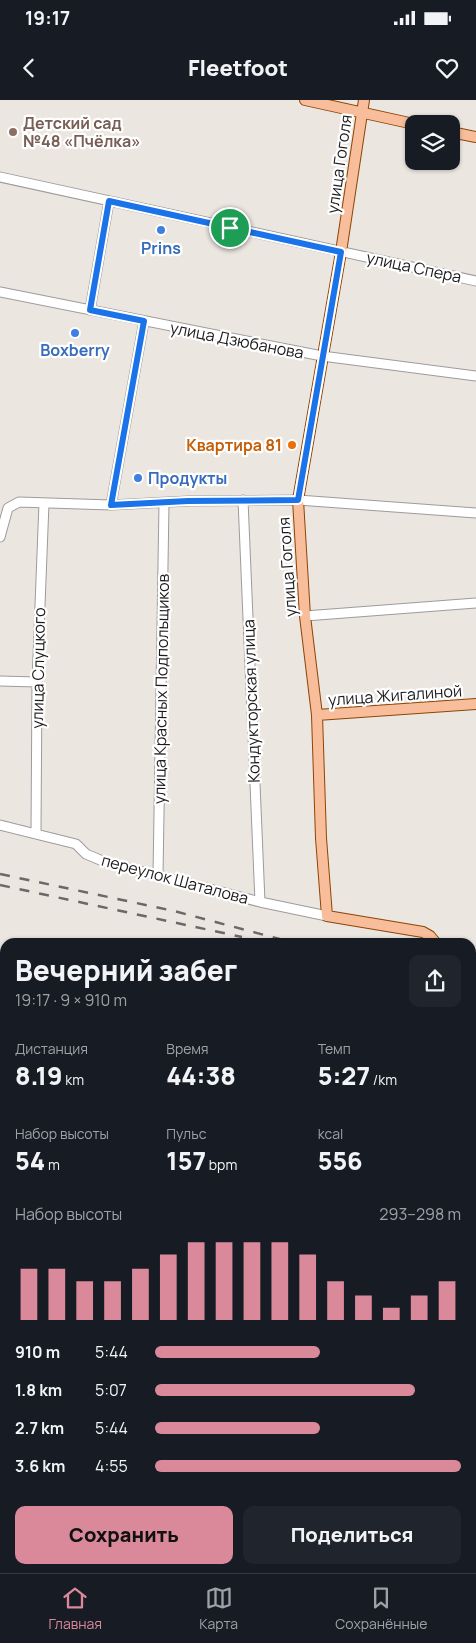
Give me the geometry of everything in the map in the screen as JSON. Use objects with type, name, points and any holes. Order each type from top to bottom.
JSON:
[{"type":"main road","points":[[305,100],[405,122]]},
{"type":"main road","name":"улица Гоголя","points":[[327,916],[321,838],[317,716],[304,616],[298,500],[341,252],[364,100]]},
{"type":"main road","points":[[460,134],[476,137]]},
{"type":"main road","name":"улица Жигалиной","points":[[317,716],[476,704]]},
{"type":"main road","points":[[327,916],[423,932],[432,938]]},
{"type":"street","name":"улица Спера","points":[[0,177],[476,280]]},
{"type":"street","points":[[90,310],[109,201]]},
{"type":"street","name":"улица Дзюбанова","points":[[0,292],[322,356],[476,376]]},
{"type":"street","points":[[111,505],[144,321]]},
{"type":"street","name":"Кондукторская улица","points":[[243,500],[260,902]]},
{"type":"street","points":[[0,537],[2,524],[8,508],[19,502],[111,505],[298,500],[476,513]]},
{"type":"street","name":"улица Слуцкого","points":[[36,833],[37,682],[44,503]]},
{"type":"street","name":"улица Красных Подпольщиков","points":[[158,875],[164,503]]},
{"type":"street","points":[[304,616],[476,603]]},
{"type":"street","points":[[0,681],[37,682]]},
{"type":"street","name":"переулок Шаталова","points":[[0,825],[76,844],[86,854],[105,862],[260,902],[327,916]]},
{"type":"railway","points":[[0,874],[174,911],[276,938]]},
{"type":"railway","points":[[0,885],[242,937]]},
{"type":"place","name":"Детский сад №48 «Пчёлка»","points":[[13,132]]},
{"type":"place","name":"Prins","points":[[161,230]]},
{"type":"place","name":"Boxberry","points":[[75,333]]},
{"type":"place","name":"Квартира 81","points":[[292,445]]},
{"type":"place","name":"Продукты","points":[[138,478]]},
{"type":"route","points":[[109,201],[230,228],[341,252],[298,500],[188,501],[111,505],[144,321],[90,310],[109,201]]}]
